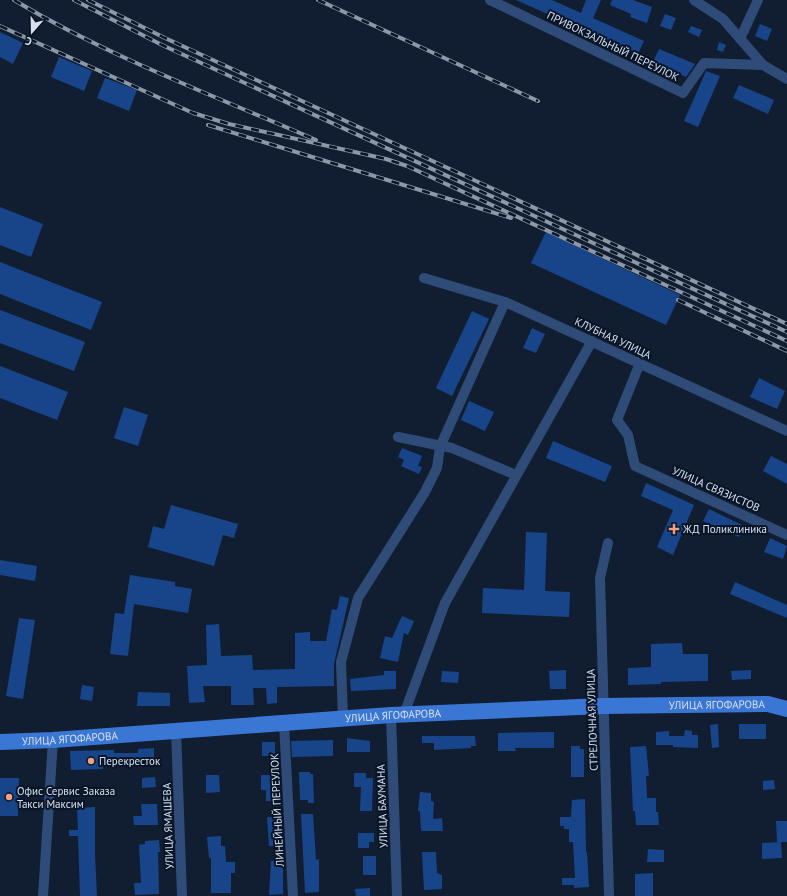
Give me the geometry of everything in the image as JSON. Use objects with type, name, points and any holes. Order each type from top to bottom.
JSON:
[{"type":"main road","name":"УЛИЦА ЯГОФАРОВА","points":[[0,742],[52,740],[343,718],[603,706],[768,704],[787,709]]},
{"type":"street","name":"ПРИВОКЗАЛЬНЫЙ ПЕРЕУЛОК","points":[[490,0],[683,93],[704,63],[763,65]]},
{"type":"street","points":[[694,0],[723,19],[763,65],[787,79]]},
{"type":"street","points":[[740,39],[758,0]]},
{"type":"street","name":"КЛУБНАЯ УЛИЦА","points":[[424,278],[505,302],[787,431]]},
{"type":"street","points":[[343,718],[341,662],[358,598],[425,492],[437,468],[440,446],[505,302]]},
{"type":"street","points":[[397,715],[445,603],[592,341]]},
{"type":"street","name":"УЛИЦА СВЯЗИСТОВ","points":[[640,363],[617,420],[628,435],[635,466],[787,534]]},
{"type":"street","points":[[398,437],[452,448],[516,475]]},
{"type":"street","name":"СТРЕЛОЧНАЯ УЛИЦА","points":[[608,543],[600,578],[609,896]]},
{"type":"street","name":"УЛИЦА БАУМАНА","points":[[397,715],[397,896]]},
{"type":"street","name":"ЛИНЕЙНЫЙ ПЕРЕУЛОК","points":[[284,723],[293,896]]},
{"type":"street","name":"УЛИЦА ЯМАШЕВА","points":[[176,730],[182,896]]},
{"type":"street","points":[[43,896],[52,740]]},
{"type":"building","points":[[516,0],[552,0],[581,13],[586,0],[601,0],[593,18],[644,41],[638,54]]},
{"type":"building","points":[[612,0],[633,0],[652,7],[647,23],[630,17],[631,14],[610,5]]},
{"type":"building","points":[[665,14],[676,18],[671,30],[660,26]]},
{"type":"building","points":[[760,24],[772,29],[767,41],[755,36]]},
{"type":"building","points":[[691,26],[702,30],[699,37],[688,32]]},
{"type":"building","points":[[0,32],[23,43],[13,64],[0,57]]},
{"type":"building","points":[[719,42],[726,45],[723,52],[717,50]]},
{"type":"building","points":[[659,49],[695,64],[686,77],[653,62]]},
{"type":"building","points":[[59,57],[92,71],[84,91],[51,77]]},
{"type":"building","points":[[706,71],[720,76],[698,127],[684,121]]},
{"type":"building","points":[[105,78],[137,90],[129,111],[97,98]]},
{"type":"building","points":[[739,85],[774,100],[768,114],[733,98]]},
{"type":"building","points":[[0,207],[43,224],[31,257],[0,245]]},
{"type":"building","points":[[546,232],[680,295],[666,325],[531,263]]},
{"type":"building","points":[[0,262],[102,302],[91,330],[0,294]]},
{"type":"building","points":[[0,310],[85,342],[74,371],[0,343]]},
{"type":"building","points":[[472,311],[489,319],[452,396],[436,388]]},
{"type":"building","points":[[532,328],[545,334],[536,353],[523,348]]},
{"type":"building","points":[[0,366],[68,392],[57,420],[0,398]]},
{"type":"building","points":[[759,378],[785,391],[777,409],[750,397]]},
{"type":"building","points":[[469,401],[494,412],[485,431],[461,420]]},
{"type":"building","points":[[124,407],[148,415],[138,446],[114,438]]},
{"type":"building","points":[[553,441],[612,466],[605,482],[546,458]]},
{"type":"building","points":[[402,448],[422,456],[418,466],[422,467],[419,474],[401,466],[404,460],[398,457]]},
{"type":"building","points":[[771,456],[787,464],[787,484],[763,471]]},
{"type":"building","name":"ЖД Поликлиника","points":[[646,483],[694,505],[673,555],[657,547],[673,510],[641,496]]},
{"type":"building","points":[[171,505],[238,524],[234,538],[223,535],[214,566],[148,547],[153,526],[164,529]]},
{"type":"building","points":[[709,509],[744,526],[739,537],[703,521]]},
{"type":"building","points":[[526,532],[547,533],[545,591],[570,592],[569,617],[482,613],[483,588],[524,590]]},
{"type":"building","points":[[770,538],[787,546],[783,559],[764,552]]},
{"type":"building","points":[[0,560],[37,566],[35,581],[0,575]]},
{"type":"building","points":[[130,575],[175,582],[175,586],[192,589],[188,613],[134,604],[128,656],[110,654],[115,613],[124,614]]},
{"type":"building","points":[[735,582],[787,605],[787,618],[730,594]]},
{"type":"building","points":[[340,596],[349,598],[334,664],[334,686],[277,687],[277,703],[267,704],[266,688],[253,688],[254,705],[231,705],[231,686],[203,686],[205,702],[189,703],[187,666],[207,665],[206,625],[219,624],[221,656],[252,655],[253,670],[295,669],[295,633],[310,632],[310,641],[326,641],[332,609],[337,610]]},
{"type":"building","points":[[402,616],[414,621],[408,635],[404,633],[398,662],[380,658],[385,636],[392,638]]},
{"type":"building","points":[[19,618],[35,620],[23,699],[6,696]]},
{"type":"building","points":[[682,643],[683,654],[708,654],[708,681],[661,682],[661,684],[628,685],[628,668],[651,667],[651,644]]},
{"type":"building","points":[[566,670],[566,689],[550,689],[549,671]]},
{"type":"building","points":[[751,670],[751,679],[732,680],[731,671]]},
{"type":"building","points":[[384,671],[396,671],[396,689],[351,691],[350,679],[384,675]]},
{"type":"building","points":[[442,671],[459,672],[458,683],[441,682]]},
{"type":"building","points":[[82,685],[94,687],[92,701],[80,699]]},
{"type":"building","points":[[138,692],[170,693],[170,706],[137,706]]},
{"type":"building","points":[[718,724],[719,747],[712,748],[710,725]]},
{"type":"building","points":[[739,724],[766,724],[766,739],[739,739]]},
{"type":"building","points":[[685,730],[692,731],[692,735],[698,735],[698,748],[673,747],[673,745],[656,745],[656,732],[669,731],[669,736],[684,736]]},
{"type":"building","points":[[554,732],[554,748],[515,748],[516,751],[498,751],[498,733]]},
{"type":"building","points":[[422,736],[475,736],[476,746],[471,746],[471,748],[434,750],[434,743],[422,743]]},
{"type":"building","points":[[347,738],[370,741],[370,752],[347,752]]},
{"type":"building","points":[[333,740],[333,756],[292,757],[291,741]]},
{"type":"building","points":[[262,742],[275,742],[275,756],[262,756]]},
{"type":"building","points":[[571,746],[580,746],[580,749],[584,749],[584,777],[571,777]]},
{"type":"building","points":[[646,746],[649,776],[646,776],[647,798],[656,798],[656,812],[658,812],[659,825],[636,825],[635,811],[633,811],[630,747]]},
{"type":"building","points":[[154,748],[154,761],[103,762],[103,769],[71,770],[70,751],[114,750],[114,753],[138,753],[138,749]]},
{"type":"building","points":[[299,772],[310,772],[310,774],[313,774],[314,803],[308,803],[308,800],[300,800]]},
{"type":"building","points":[[354,773],[366,773],[366,778],[373,778],[372,811],[360,811],[361,787],[354,787]]},
{"type":"building","points":[[206,775],[219,775],[220,792],[206,793]]},
{"type":"building","points":[[261,775],[279,775],[279,793],[281,793],[281,801],[266,801],[266,790],[261,790]]},
{"type":"building","points":[[155,777],[156,787],[142,788],[142,778]]},
{"type":"building","name":"Офис Сервис Заказа Такси Максим","points":[[0,778],[19,778],[18,816],[0,816]]},
{"type":"building","points":[[774,780],[775,789],[763,790],[763,781]]},
{"type":"building","points":[[420,792],[431,793],[431,801],[434,802],[433,819],[442,818],[443,831],[421,831],[420,811],[418,811]]},
{"type":"building","points":[[585,799],[586,852],[589,887],[574,888],[574,885],[562,885],[562,878],[575,878],[573,842],[569,842],[569,829],[564,829],[564,826],[560,826],[560,817],[571,817],[572,800]]},
{"type":"building","points":[[141,804],[157,804],[158,825],[134,825],[133,816],[142,816]]},
{"type":"building","points":[[95,807],[97,896],[80,896],[78,836],[69,836],[69,830],[78,830],[77,808]]},
{"type":"building","points":[[301,814],[313,814],[316,860],[319,859],[319,892],[305,893]]},
{"type":"building","points":[[267,817],[282,817],[283,843],[276,843],[276,846],[269,846]]},
{"type":"building","points":[[776,821],[787,821],[787,842],[777,842]]},
{"type":"building","points":[[358,833],[374,833],[374,842],[369,842],[369,848],[358,848]]},
{"type":"building","points":[[221,836],[221,846],[225,846],[226,862],[235,862],[235,873],[231,873],[231,893],[211,893],[211,858],[209,858],[207,837]]},
{"type":"building","points":[[159,840],[159,894],[135,895],[134,883],[141,883],[139,845],[145,844],[145,841]]},
{"type":"building","points":[[781,842],[782,858],[762,859],[762,843]]},
{"type":"building","points":[[648,849],[664,850],[664,862],[647,862]]},
{"type":"building","points":[[422,852],[436,852],[437,873],[442,875],[442,889],[424,890]]},
{"type":"building","points":[[363,856],[376,856],[376,875],[363,875]]},
{"type":"building","points":[[283,860],[283,894],[269,895],[271,861]]},
{"type":"building","points":[[653,873],[653,896],[635,896],[635,874]]},
{"type":"building","points":[[370,888],[370,896],[356,896],[355,889]]},
{"type":"railway","points":[[14,0],[50,21],[125,58],[316,140]]},
{"type":"railway","points":[[74,0],[162,45],[787,332]]},
{"type":"railway","points":[[88,0],[165,38],[787,324]]},
{"type":"railway","points":[[318,0],[538,101]]},
{"type":"railway","points":[[0,26],[193,113],[229,124],[386,159],[407,166],[787,341]]},
{"type":"railway","points":[[208,125],[511,218]]},
{"type":"railway","points":[[678,300],[787,351]]},
{"type":"place","name":"ЖД Поликлиника","points":[[674,529]]},
{"type":"place","name":"Перекресток","points":[[91,761]]},
{"type":"place","name":"Офис Сервис Заказа Такси Максим","points":[[9,797]]}]
